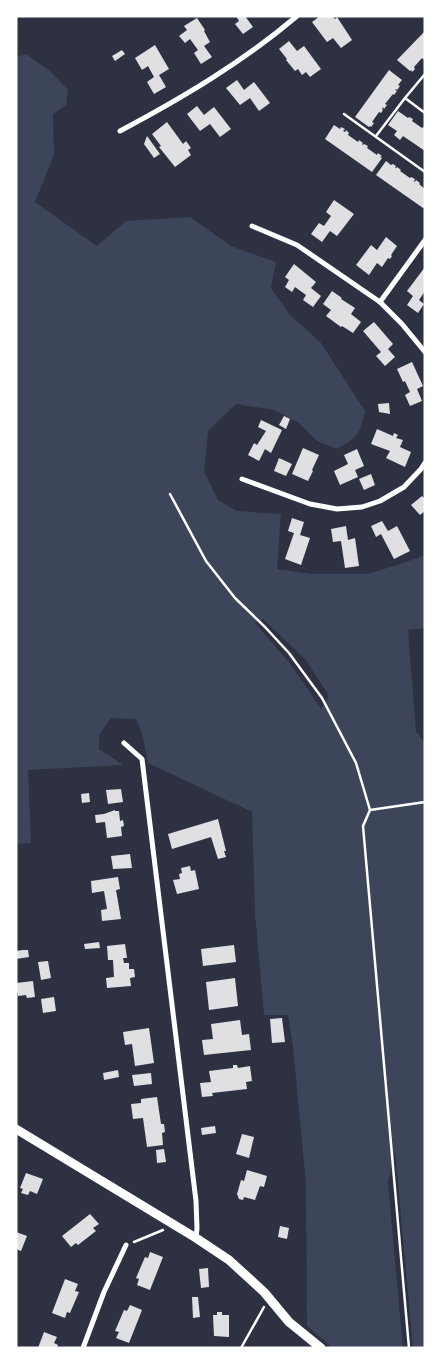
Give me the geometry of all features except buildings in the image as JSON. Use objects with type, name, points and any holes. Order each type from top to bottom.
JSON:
[{"type":"street","points":[[120,131],[203,85],[241,59],[297,16]]},
{"type":"street","points":[[252,226],[297,245],[380,302],[402,324],[425,352]]},
{"type":"street","points":[[380,302],[425,240]]},
{"type":"street","points":[[242,479],[310,504],[337,510],[362,507],[380,501],[404,487],[425,463]]},
{"type":"street","points":[[124,743],[142,759],[196,1201],[196,1238]]},
{"type":"street","points":[[16,1129],[229,1260],[264,1292],[289,1322],[321,1348]]},
{"type":"street","points":[[82,1348],[104,1292],[126,1245]]},
{"type":"path","points":[[376,136],[425,74]]},
{"type":"path","points":[[405,98],[425,113]]},
{"type":"path","points":[[344,114],[425,172]]},
{"type":"path","points":[[170,494],[206,561],[235,598],[289,653],[322,698],[356,763],[370,810],[362,826],[408,1348]]},
{"type":"path","points":[[370,810],[425,802]]},
{"type":"path","points":[[126,1245],[165,1229],[157,1224]]},
{"type":"path","points":[[241,1348],[265,1306],[260,1300]]},
{"type":"shaded area","points":[[26,54],[51,72],[68,90],[66,105],[53,114],[54,155],[35,202],[97,246],[126,221],[190,217],[231,246],[276,262],[271,288],[289,314],[321,343],[365,411],[357,434],[337,449],[317,441],[299,423],[274,410],[236,404],[208,431],[204,471],[218,500],[237,511],[281,514],[277,569],[312,574],[368,574],[425,555],[425,628],[408,630],[416,731],[425,743],[425,1348],[413,1348],[395,1151],[388,1183],[403,1348],[333,1348],[307,1326],[306,1184],[293,1047],[288,1015],[264,1015],[255,913],[252,812],[148,763],[142,733],[136,719],[111,718],[99,735],[99,749],[123,765],[28,770],[31,843],[16,844],[16,57]],"holes":[[[263,619],[306,660],[329,696],[321,709],[288,661],[255,623]]]}]
